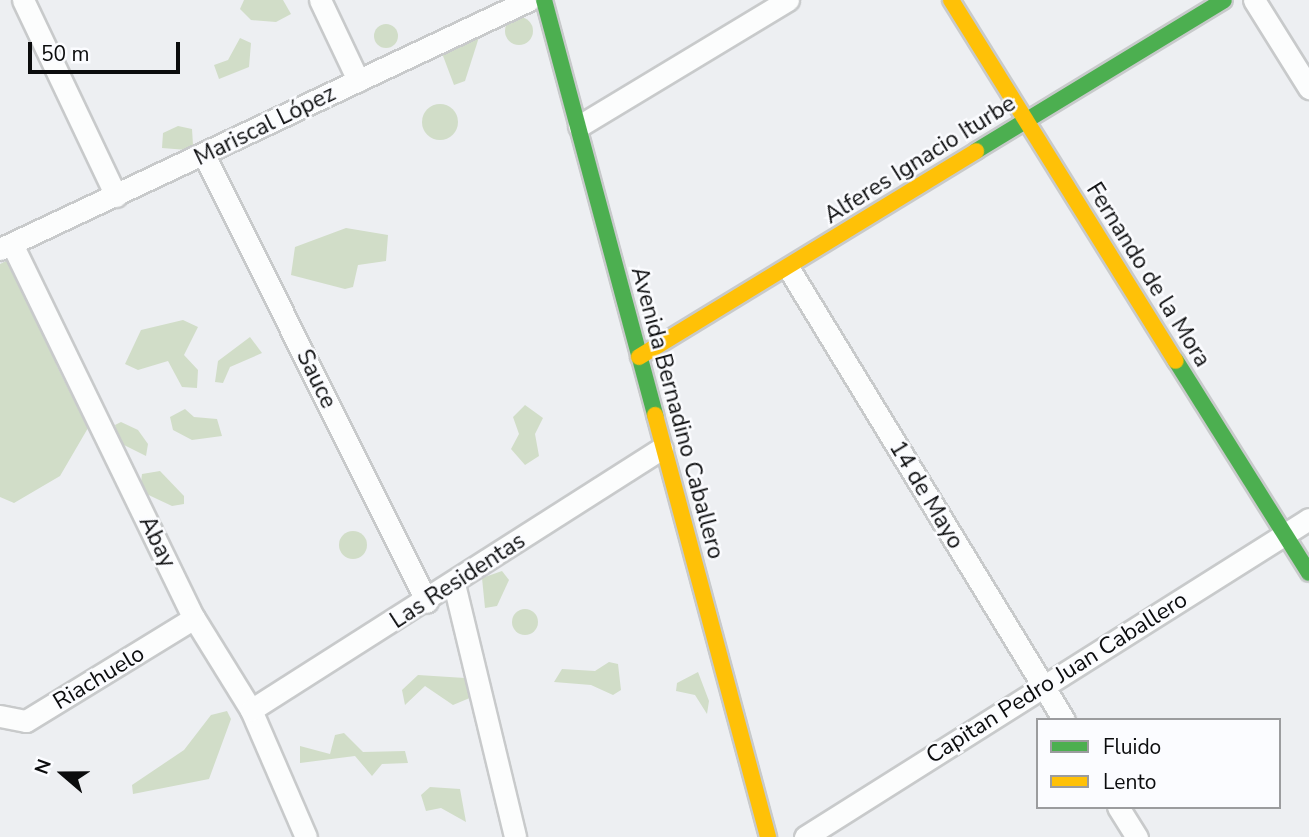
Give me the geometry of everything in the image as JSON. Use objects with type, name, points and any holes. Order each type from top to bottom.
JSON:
[{"type":"street","points":[[23,0],[116,196]]},
{"type":"street","points":[[320,0],[358,80]]},
{"type":"street","name":"Mariscal López","points":[[6,247],[205,157],[358,80],[529,0]]},
{"type":"street","name":"Avenida Bernadino Caballero","points":[[544,0],[768,837]]},
{"type":"street","points":[[579,126],[788,0]]},
{"type":"street","name":"Fernando de la Mora","points":[[951,0],[1309,573]]},
{"type":"street","name":"Alferes Ignacio Iturbe","points":[[639,357],[789,269],[1224,0]]},
{"type":"street","points":[[1254,0],[1309,88]]},
{"type":"street","name":"Sauce","points":[[205,157],[427,602]]},
{"type":"street","name":"Abay","points":[[6,247],[194,618],[250,710],[306,837]]},
{"type":"street","name":"14 de Mayo","points":[[789,269],[1063,718]]},
{"type":"street","name":"Las Residentas","points":[[250,710],[427,602],[662,447]]},
{"type":"street","name":"Capitan Pedro Juan Caballero","points":[[805,837],[1309,519]]},
{"type":"street","points":[[454,584],[515,837]]},
{"type":"street","name":"Riachuelo","points":[[0,716],[26,721],[194,618]]},
{"type":"street","points":[[1119,809],[1137,837]]},
{"type":"green space","points":[[244,0],[283,0],[291,14],[276,22],[251,20],[240,9]]},
{"type":"green space","points":[[519,17],[529,21],[533,31],[529,41],[519,45],[509,41],[505,31],[509,21]]},
{"type":"green space","points":[[386,24],[397,31],[398,36],[391,47],[386,48],[375,41],[374,36],[381,25]]},
{"type":"green space","points":[[480,34],[465,81],[454,85],[440,48]]},
{"type":"green space","points":[[240,38],[251,43],[249,67],[219,79],[214,65],[228,60]]},
{"type":"green space","points":[[440,104],[453,109],[458,122],[453,135],[440,140],[427,135],[422,122],[427,109]]},
{"type":"green space","points":[[178,126],[192,129],[193,145],[187,150],[162,148],[163,133]]},
{"type":"green space","points":[[346,228],[388,235],[386,261],[358,265],[353,287],[345,289],[291,275],[295,247]]},
{"type":"green space","points":[[6,261],[35,280],[57,366],[88,428],[60,476],[14,503],[0,497],[0,264]]},
{"type":"green space","points":[[183,320],[198,327],[184,355],[198,370],[197,388],[182,387],[168,361],[138,370],[125,364],[141,330]]},
{"type":"green space","points":[[250,337],[262,353],[230,367],[223,383],[215,382],[218,361]]},
{"type":"green space","points":[[525,405],[543,418],[535,434],[539,456],[525,465],[511,449],[519,434],[513,417]]},
{"type":"green space","points":[[185,409],[194,417],[217,419],[222,436],[192,440],[173,430],[170,417]]},
{"type":"green space","points":[[121,422],[138,430],[148,444],[146,456],[120,443],[115,425]]},
{"type":"green space","points":[[160,471],[184,496],[184,504],[172,506],[140,491],[142,474]]},
{"type":"green space","points":[[353,531],[363,535],[367,545],[363,555],[353,559],[343,555],[339,545],[343,535]]},
{"type":"green space","points":[[502,571],[509,580],[497,606],[485,608],[482,578]]},
{"type":"green space","points":[[525,609],[534,613],[538,622],[534,631],[525,635],[516,631],[512,622],[516,613]]},
{"type":"green space","points":[[609,662],[618,664],[621,690],[613,695],[591,685],[554,682],[562,669],[595,671]]},
{"type":"green space","points":[[698,672],[709,701],[707,714],[695,695],[676,691],[677,683]]},
{"type":"green space","points":[[418,675],[465,678],[472,697],[453,705],[425,686],[405,705],[402,690]]},
{"type":"green space","points":[[227,711],[231,719],[209,779],[133,794],[132,785],[184,750],[211,715]]},
{"type":"green space","points":[[344,733],[363,752],[405,751],[408,763],[382,764],[372,776],[355,756],[300,763],[300,746],[330,754],[335,735]]},
{"type":"green space","points":[[430,787],[460,789],[466,822],[441,808],[426,811],[421,795]]},
{"type":"traffic: fast","points":[[544,0],[655,415]]},
{"type":"traffic: fast","points":[[976,151],[1224,0]]},
{"type":"traffic: fast","points":[[1176,361],[1309,573]]},
{"type":"traffic: slow","points":[[951,0],[1176,361]]},
{"type":"traffic: slow","points":[[639,357],[976,151]]},
{"type":"traffic: slow","points":[[655,415],[768,837]]}]
